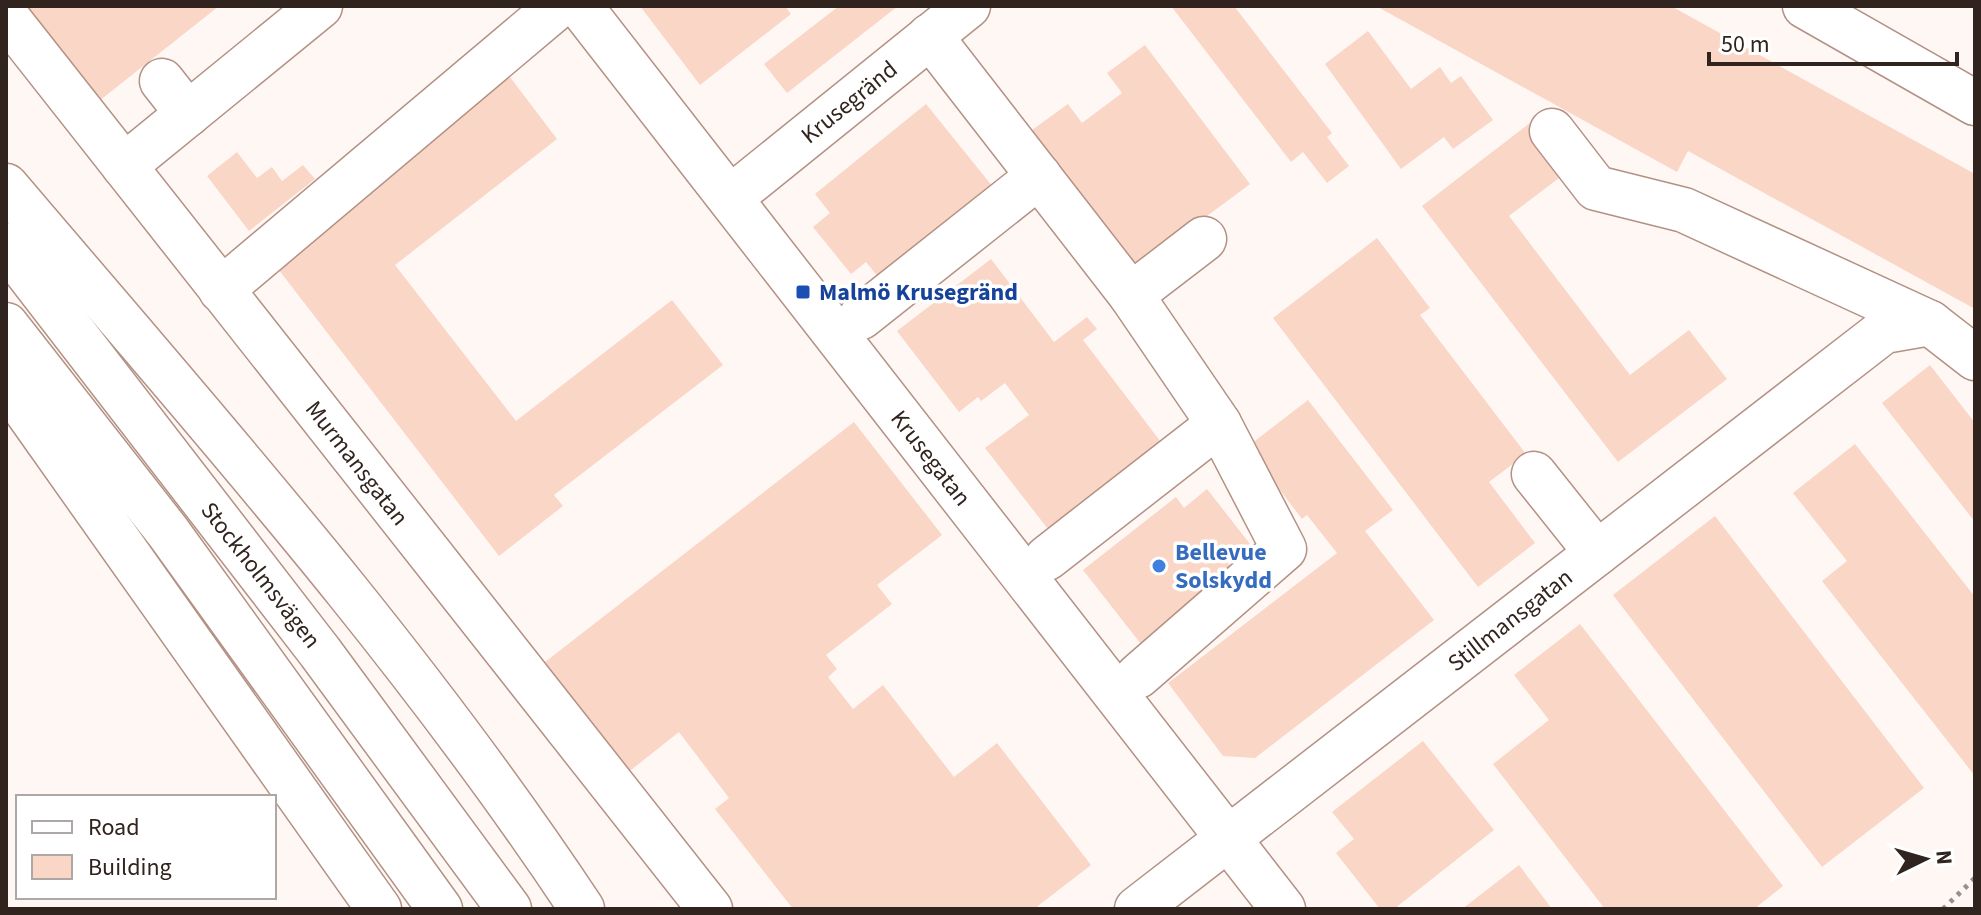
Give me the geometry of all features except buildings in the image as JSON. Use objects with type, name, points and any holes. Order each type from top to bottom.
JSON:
[{"type":"main road","points":[[124,166],[175,97],[320,6]]},
{"type":"main road","points":[[221,290],[558,6]]},
{"type":"main road","name":"Krusegatan","points":[[580,6],[1283,909]]},
{"type":"main road","name":"Krusegränd","points":[[730,198],[968,6]]},
{"type":"main road","points":[[1805,6],[1975,103]]},
{"type":"main road","name":"Murmansgatan","points":[[6,16],[710,909]]},
{"type":"main road","points":[[930,36],[1131,295],[1219,424],[1284,549],[1138,676]]},
{"type":"main road","points":[[1552,131],[1596,188],[1684,210],[1930,323],[1975,358]]},
{"type":"main road","points":[[861,317],[1039,176]]},
{"type":"main road","points":[[6,186],[408,668],[533,835],[582,909]]},
{"type":"main road","points":[[1131,295],[1204,239]]},
{"type":"main road","name":"Stockholmsvägen","points":[[6,245],[320,652],[509,909]]},
{"type":"main road","name":"Stillmansgatan","points":[[1137,909],[1884,331],[1930,323]]},
{"type":"main road","name":"Stockholmsvägen","points":[[6,325],[168,532],[440,909]]},
{"type":"main road","points":[[6,382],[379,909]]},
{"type":"main road","points":[[1047,558],[1219,424]]},
{"type":"main road","points":[[1534,474],[1597,553]]},
{"type":"path","points":[[1943,909],[1975,878]]},
{"type":"place","name":"Malmö Krusegränd","points":[[803,292]]},
{"type":"place","name":"Bellevue Solskydd","points":[[1159,566]]}]
